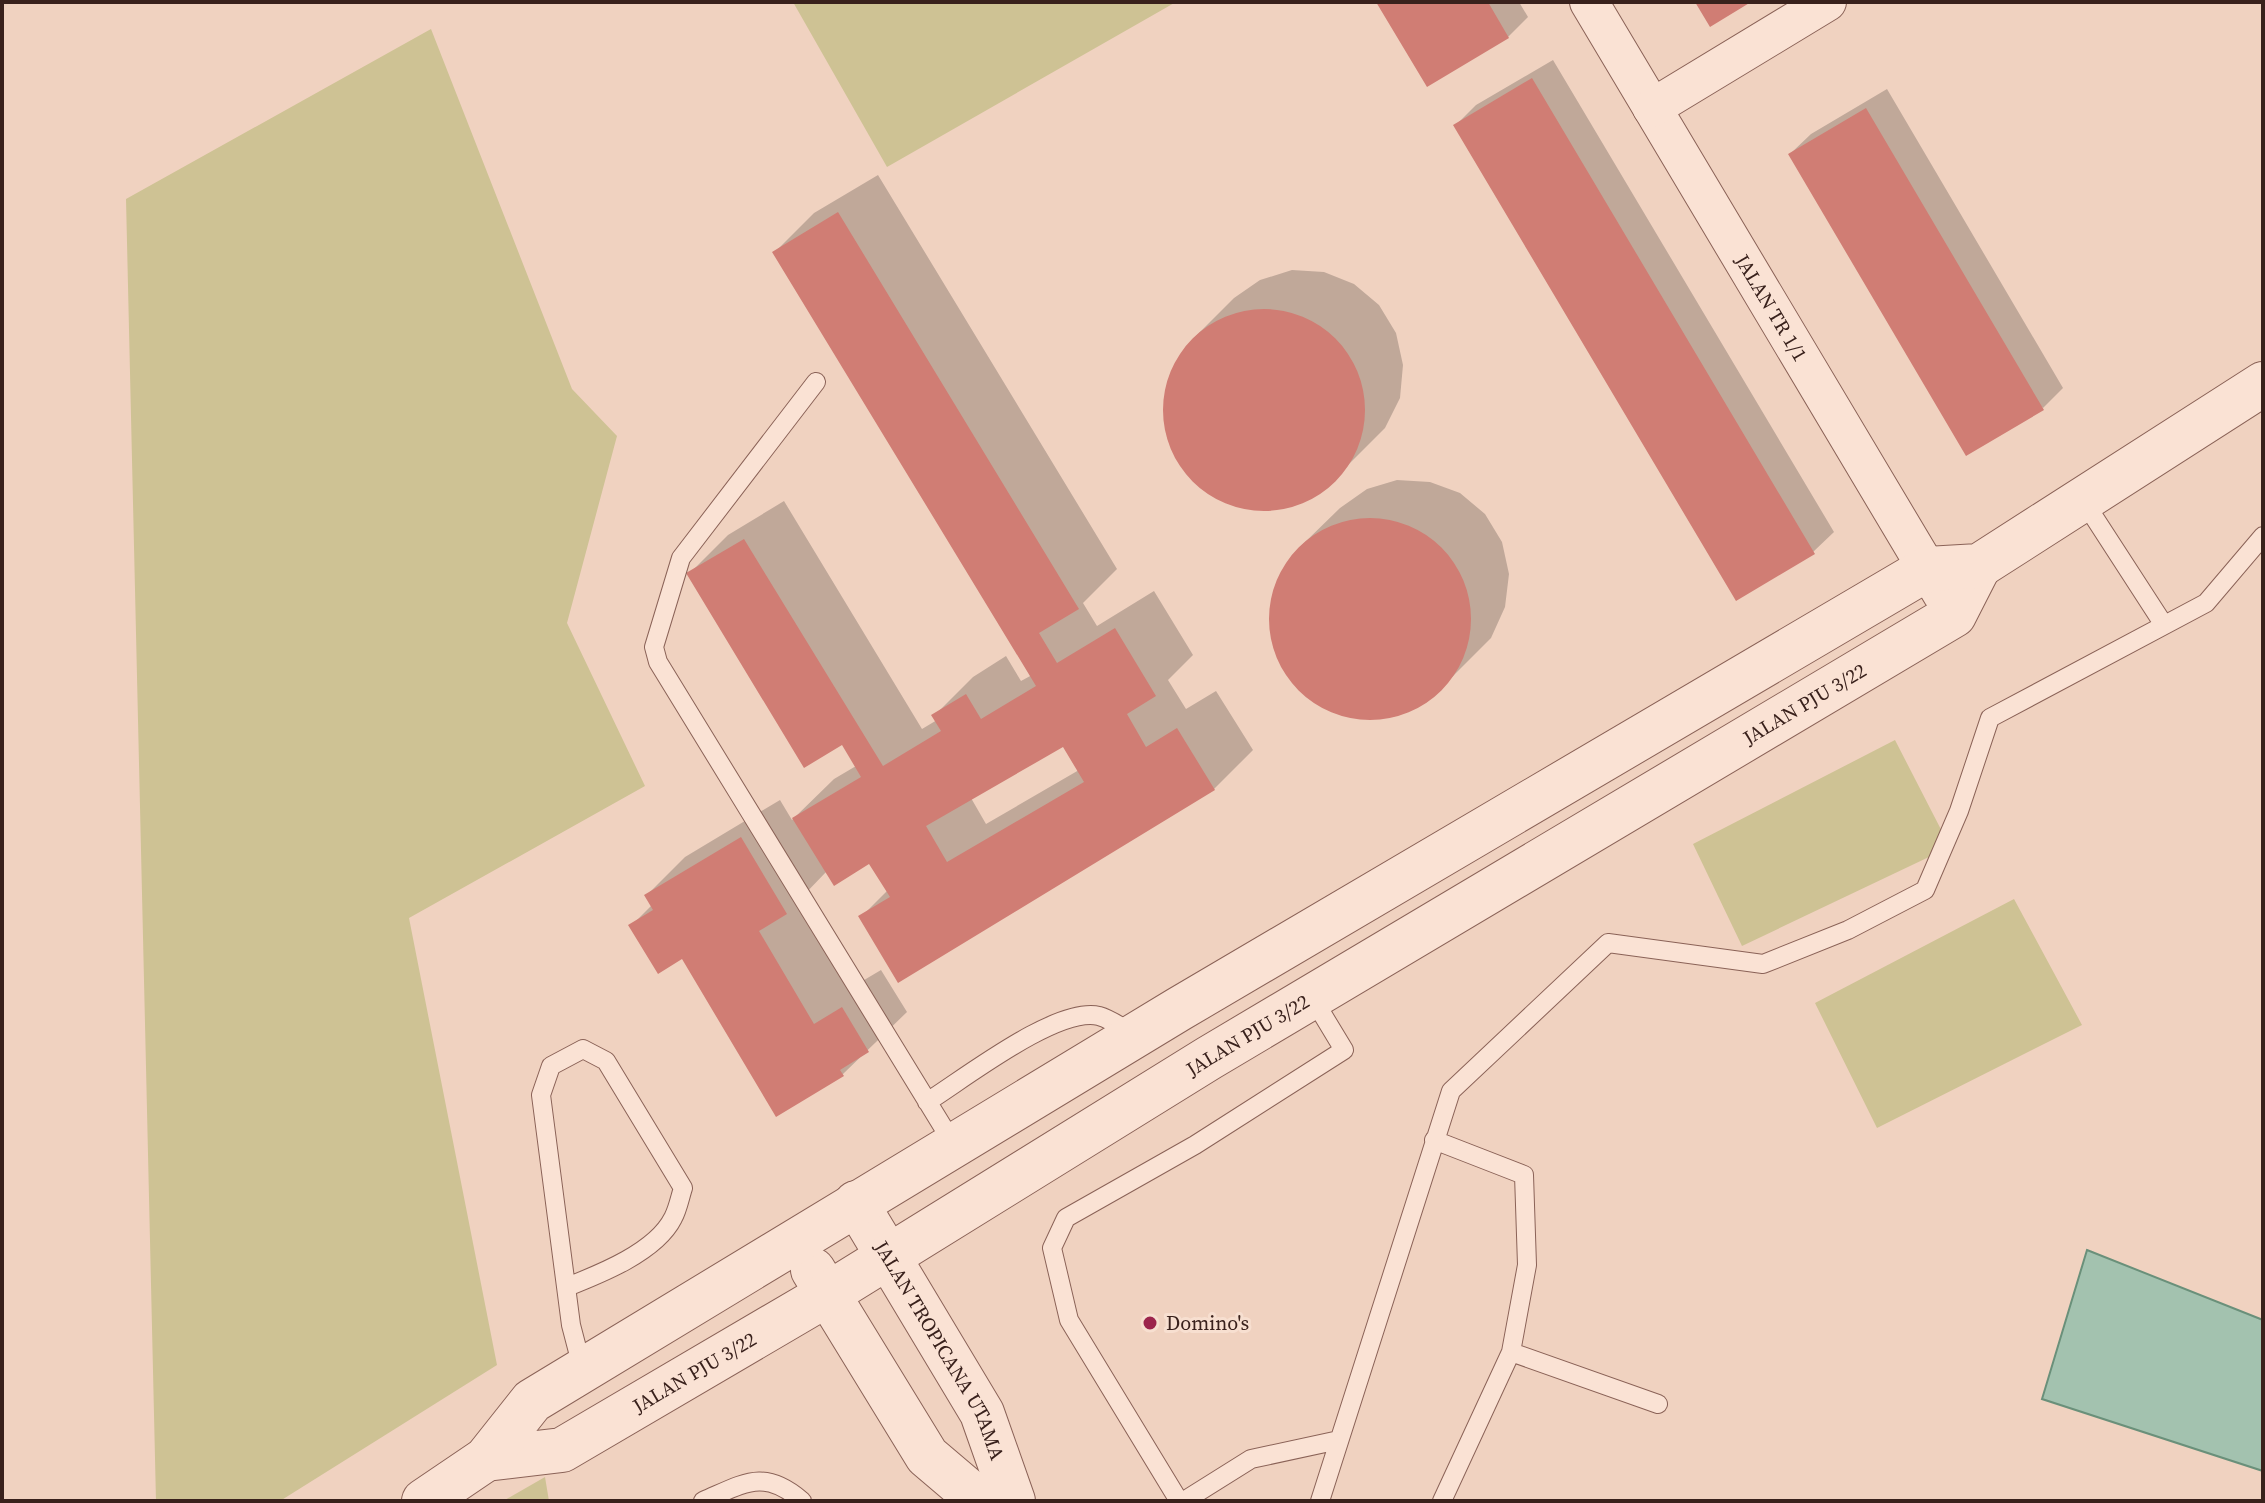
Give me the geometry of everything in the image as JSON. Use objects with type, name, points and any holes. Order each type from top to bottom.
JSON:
[{"type":"street","name":"JALAN TR 1/1","points":[[1589,2],[1954,615]]},
{"type":"street","points":[[1652,108],[1827,2]]},
{"type":"street","name":"JALAN PJU 3/22","points":[[424,1501],[486,1459],[532,1401],[856,1203],[1927,569],[1979,566],[2263,384]]},
{"type":"street","points":[[1954,615],[1979,566]]},
{"type":"street","name":"JALAN PJU 3/22","points":[[486,1459],[562,1450],[828,1294],[1312,997],[1954,615]]},
{"type":"street","name":"JALAN TROPICANA UTAMA","points":[[856,1203],[982,1413],[1013,1501]]},
{"type":"street","points":[[795,1241],[927,1456],[980,1501]]},
{"type":"lane","points":[[816,382],[681,558],[654,647],[658,662],[954,1145]]},
{"type":"lane","points":[[2083,500],[2164,625]]},
{"type":"lane","points":[[1320,1501],[1451,1091],[1608,943],[1763,964],[1848,930],[1925,890],[1959,811],[1990,718],[2206,603],[2263,536]]},
{"type":"lane","points":[[1312,997],[1344,1050],[1195,1145],[1066,1218],[1052,1248],[1069,1320],[1182,1501],[1251,1459],[1339,1440]]},
{"type":"lane","points":[[927,1102],[1036,1034],[1071,1017],[1099,1016],[1137,1036]]},
{"type":"lane","points":[[567,1287],[607,1271],[643,1249],[673,1220],[683,1188],[606,1061],[583,1049],[551,1066],[541,1095],[567,1287],[583,1371]]},
{"type":"lane","points":[[1434,1140],[1524,1175],[1527,1265],[1511,1352],[1442,1501]]},
{"type":"lane","points":[[1511,1352],[1658,1404]]},
{"type":"lane","points":[[703,1501],[750,1481],[779,1482],[802,1501]]},
{"type":"shaded area","points":[[793,2],[1176,2],[887,167]]},
{"type":"shaded area","points":[[431,29],[572,389],[617,436],[567,623],[645,786],[409,918],[497,1365],[280,1501],[156,1501],[126,199]]},
{"type":"shaded area","points":[[1895,740],[1950,847],[1742,946],[1693,844]]},
{"type":"shaded area","points":[[2014,899],[2082,1025],[1877,1128],[1815,1003]]},
{"type":"shaded area","points":[[2087,1250],[2263,1320],[2263,1471],[2042,1399]]},
{"type":"shaded area","points":[[545,1477],[549,1501],[503,1501]]},
{"type":"building","points":[[1376,2],[1488,2],[1509,38],[1427,87]]},
{"type":"building","points":[[1695,2],[1751,2],[1710,27]]},
{"type":"building","points":[[1532,78],[1815,554],[1736,601],[1453,125]]},
{"type":"building","points":[[1866,108],[2044,410],[1966,456],[1788,154]]},
{"type":"building","points":[[838,212],[1079,609],[1039,633],[1057,663],[1115,628],[1156,696],[1127,714],[1146,747],[1177,728],[1215,790],[898,983],[858,916],[890,897],[869,864],[834,886],[792,818],[861,777],[842,745],[804,768],[686,573],[744,539],[883,766],[941,731],[931,715],[966,694],[981,719],[1036,686],[772,252]],"holes":[[[1063,747],[1084,782],[947,862],[926,826]]]},
{"type":"building","points":[[1264,309],[1303,317],[1335,339],[1357,371],[1365,410],[1357,449],[1335,481],[1303,503],[1264,511],[1225,503],[1193,481],[1171,449],[1163,410],[1171,371],[1193,339],[1225,317]]},
{"type":"building","points":[[1370,518],[1409,526],[1441,548],[1463,580],[1471,619],[1463,658],[1441,690],[1409,712],[1370,720],[1331,712],[1299,690],[1277,658],[1269,619],[1277,580],[1299,548],[1331,526]]},
{"type":"building","points":[[741,837],[787,914],[759,931],[814,1024],[842,1007],[869,1052],[840,1070],[844,1076],[776,1117],[682,959],[658,974],[628,925],[653,910],[644,895]]},
{"type":"place","name":"Domino's","points":[[1150,1323]]}]
